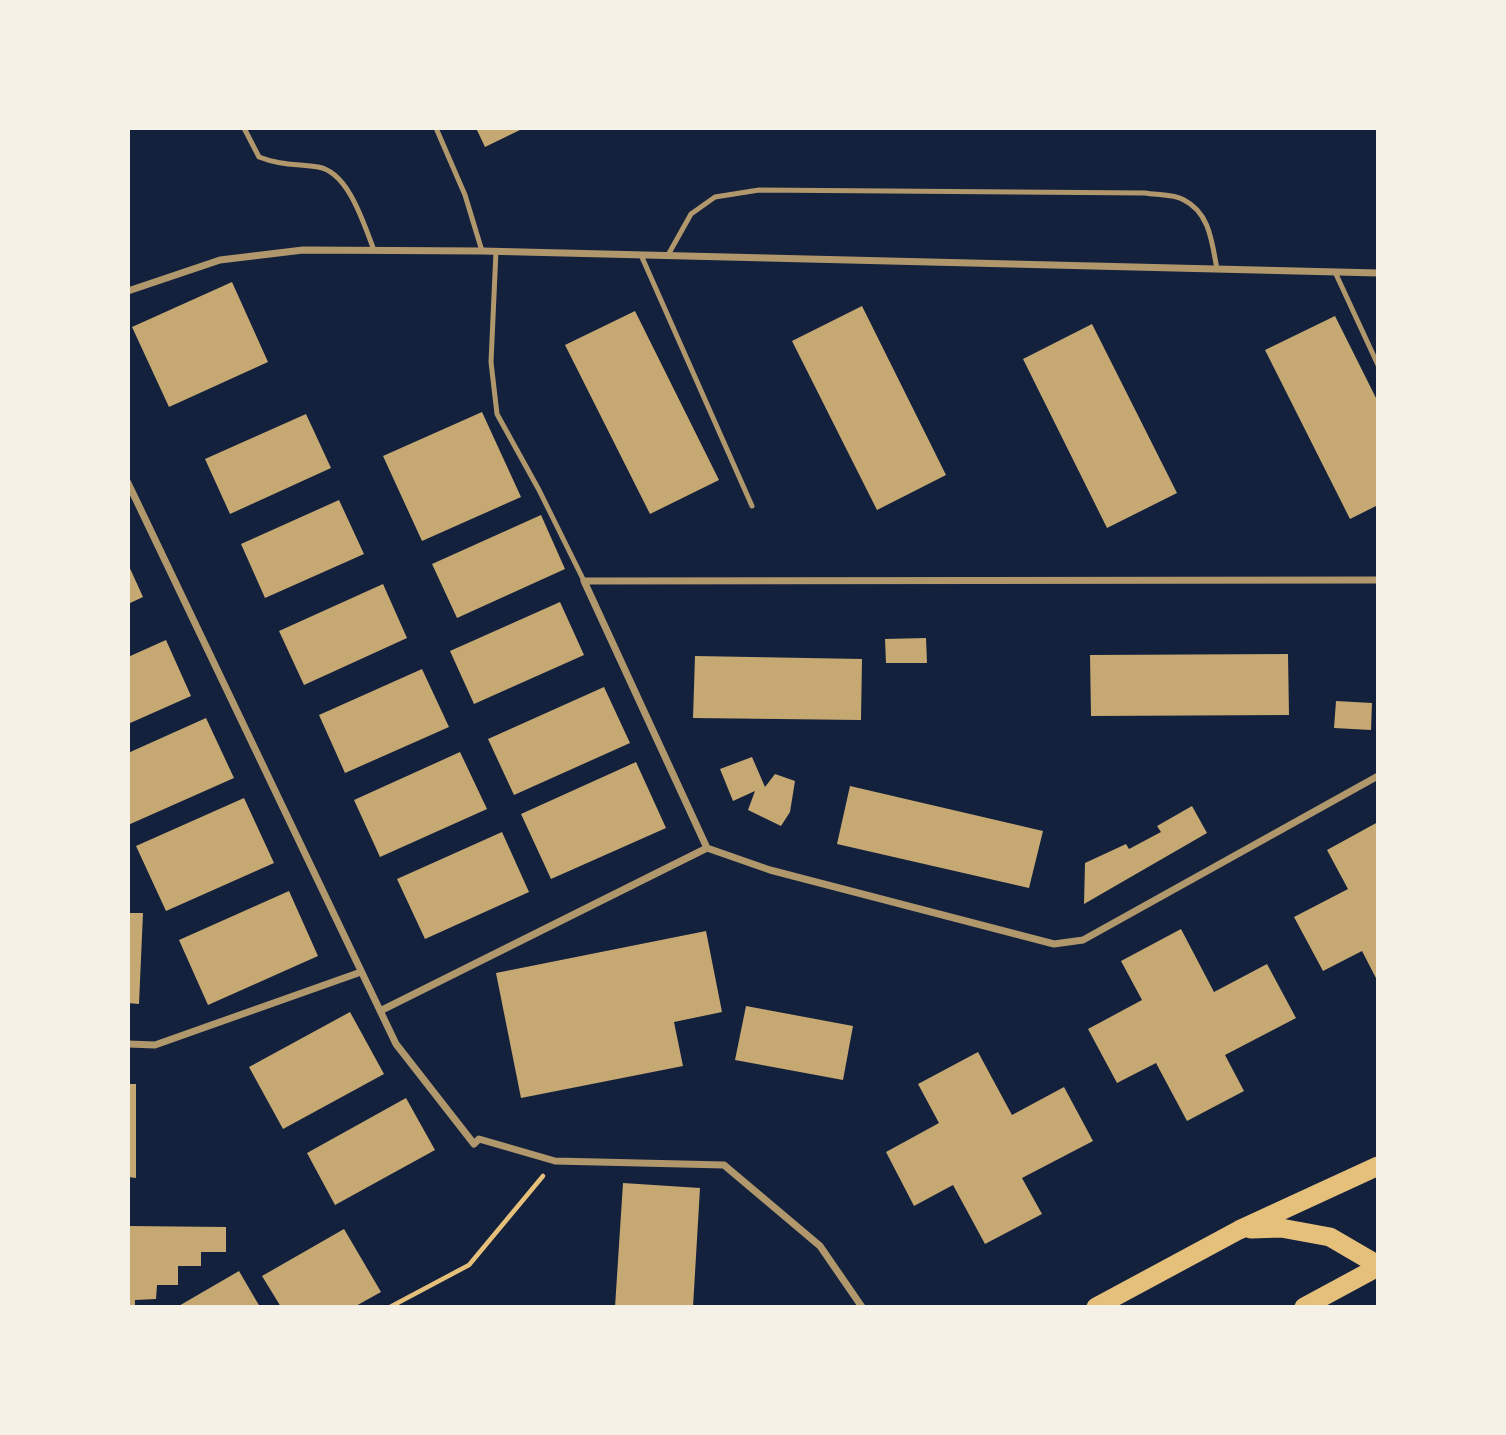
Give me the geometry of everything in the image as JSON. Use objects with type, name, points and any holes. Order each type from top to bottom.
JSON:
[{"type":"highway","points":[[1096,1307],[1240,1230],[1378,1166]]},
{"type":"highway","points":[[1240,1230],[1281,1228],[1331,1237],[1378,1266],[1304,1307]]},
{"type":"street","points":[[128,291],[220,260],[303,250],[496,251],[1378,274]]},
{"type":"street","points":[[128,483],[396,1044],[474,1144],[479,1139],[555,1161],[724,1164],[820,1246],[862,1307]]},
{"type":"street","points":[[707,848],[584,581],[1378,580]]},
{"type":"street","points":[[380,1011],[707,848],[771,870],[1054,944],[1083,940],[1378,776]]},
{"type":"street","points":[[128,1044],[155,1045],[361,972]]},
{"type":"lane","points":[[244,128],[259,157],[276,164],[321,167],[334,176],[351,194],[374,250]]},
{"type":"lane","points":[[436,128],[465,195],[482,251]]},
{"type":"lane","points":[[668,255],[691,214],[715,197],[759,190],[1144,194],[1183,199],[1200,213],[1208,228],[1217,269]]},
{"type":"lane","points":[[496,251],[491,362],[497,414],[539,490],[584,581]]},
{"type":"lane","points":[[641,255],[752,506]]},
{"type":"lane","points":[[1335,272],[1378,365]]},
{"type":"path","points":[[390,1307],[469,1265],[555,1161]]},
{"type":"building","points":[[476,128],[524,128],[485,147]]},
{"type":"building","points":[[232,282],[268,362],[169,407],[132,327]]},
{"type":"building","points":[[862,306],[946,475],[877,510],[792,341]]},
{"type":"building","points":[[635,311],[719,480],[650,514],[565,345]]},
{"type":"building","points":[[1335,316],[1378,402],[1378,505],[1350,519],[1265,350]]},
{"type":"building","points":[[1092,324],[1177,493],[1107,528],[1023,359]]},
{"type":"building","points":[[482,412],[521,497],[422,541],[383,456]]},
{"type":"building","points":[[306,414],[331,468],[230,514],[205,459]]},
{"type":"building","points":[[339,500],[364,554],[265,598],[241,544]]},
{"type":"building","points":[[541,515],[565,569],[457,618],[432,564]]},
{"type":"building","points":[[128,564],[143,597],[128,604]]},
{"type":"building","points":[[383,584],[407,638],[304,685],[279,631]]},
{"type":"building","points":[[560,602],[584,655],[474,704],[450,651]]},
{"type":"building","points":[[926,638],[927,663],[886,663],[885,639]]},
{"type":"building","points":[[166,640],[191,696],[128,724],[128,657]]},
{"type":"building","points":[[1288,654],[1289,715],[1091,716],[1090,655]]},
{"type":"building","points":[[695,656],[862,659],[861,720],[693,718]]},
{"type":"building","points":[[422,669],[449,727],[345,773],[319,715]]},
{"type":"building","points":[[604,687],[630,743],[514,795],[488,739]]},
{"type":"building","points":[[1336,701],[1372,703],[1371,730],[1334,728]]},
{"type":"building","points":[[206,718],[234,778],[128,825],[128,753]]},
{"type":"building","points":[[460,752],[487,809],[380,857],[354,800]]},
{"type":"building","points":[[752,757],[765,787],[775,774],[795,781],[790,812],[781,826],[748,810],[755,791],[733,801],[720,769]]},
{"type":"building","points":[[636,762],[666,828],[551,879],[521,814]]},
{"type":"building","points":[[850,786],[1043,831],[1029,888],[837,844]]},
{"type":"building","points":[[244,798],[274,863],[166,911],[136,846]]},
{"type":"building","points":[[1192,806],[1207,833],[1084,904],[1085,863],[1126,844],[1129,849],[1161,832],[1157,826]]},
{"type":"building","points":[[1378,822],[1378,982],[1362,951],[1323,971],[1294,917],[1348,889],[1327,850]]},
{"type":"building","points":[[502,832],[529,892],[425,939],[397,879]]},
{"type":"building","points":[[289,891],[318,956],[208,1005],[179,940]]},
{"type":"building","points":[[128,913],[143,913],[139,1004],[128,1003]]},
{"type":"building","points":[[1181,929],[1214,992],[1267,964],[1296,1018],[1225,1055],[1244,1091],[1187,1121],[1156,1063],[1117,1083],[1088,1029],[1142,1000],[1121,961]]},
{"type":"building","points":[[706,931],[722,1012],[674,1022],[683,1066],[521,1098],[496,973]]},
{"type":"building","points":[[746,1006],[853,1026],[843,1080],[735,1060]]},
{"type":"building","points":[[350,1012],[384,1074],[283,1129],[249,1067]]},
{"type":"building","points":[[978,1052],[1012,1115],[1064,1087],[1093,1141],[1022,1178],[1042,1214],[985,1244],[953,1185],[914,1206],[886,1152],[939,1123],[918,1084]]},
{"type":"building","points":[[128,1084],[136,1084],[136,1178],[128,1177]]},
{"type":"building","points":[[406,1098],[435,1150],[335,1205],[307,1153]]},
{"type":"building","points":[[623,1183],[700,1188],[693,1307],[615,1307]]},
{"type":"building","points":[[128,1226],[226,1227],[226,1252],[201,1252],[201,1266],[178,1266],[178,1285],[157,1285],[156,1299],[135,1300],[135,1307],[128,1307]]},
{"type":"building","points":[[344,1229],[381,1292],[354,1307],[281,1307],[262,1276]]},
{"type":"building","points":[[239,1271],[260,1307],[177,1307]]}]
